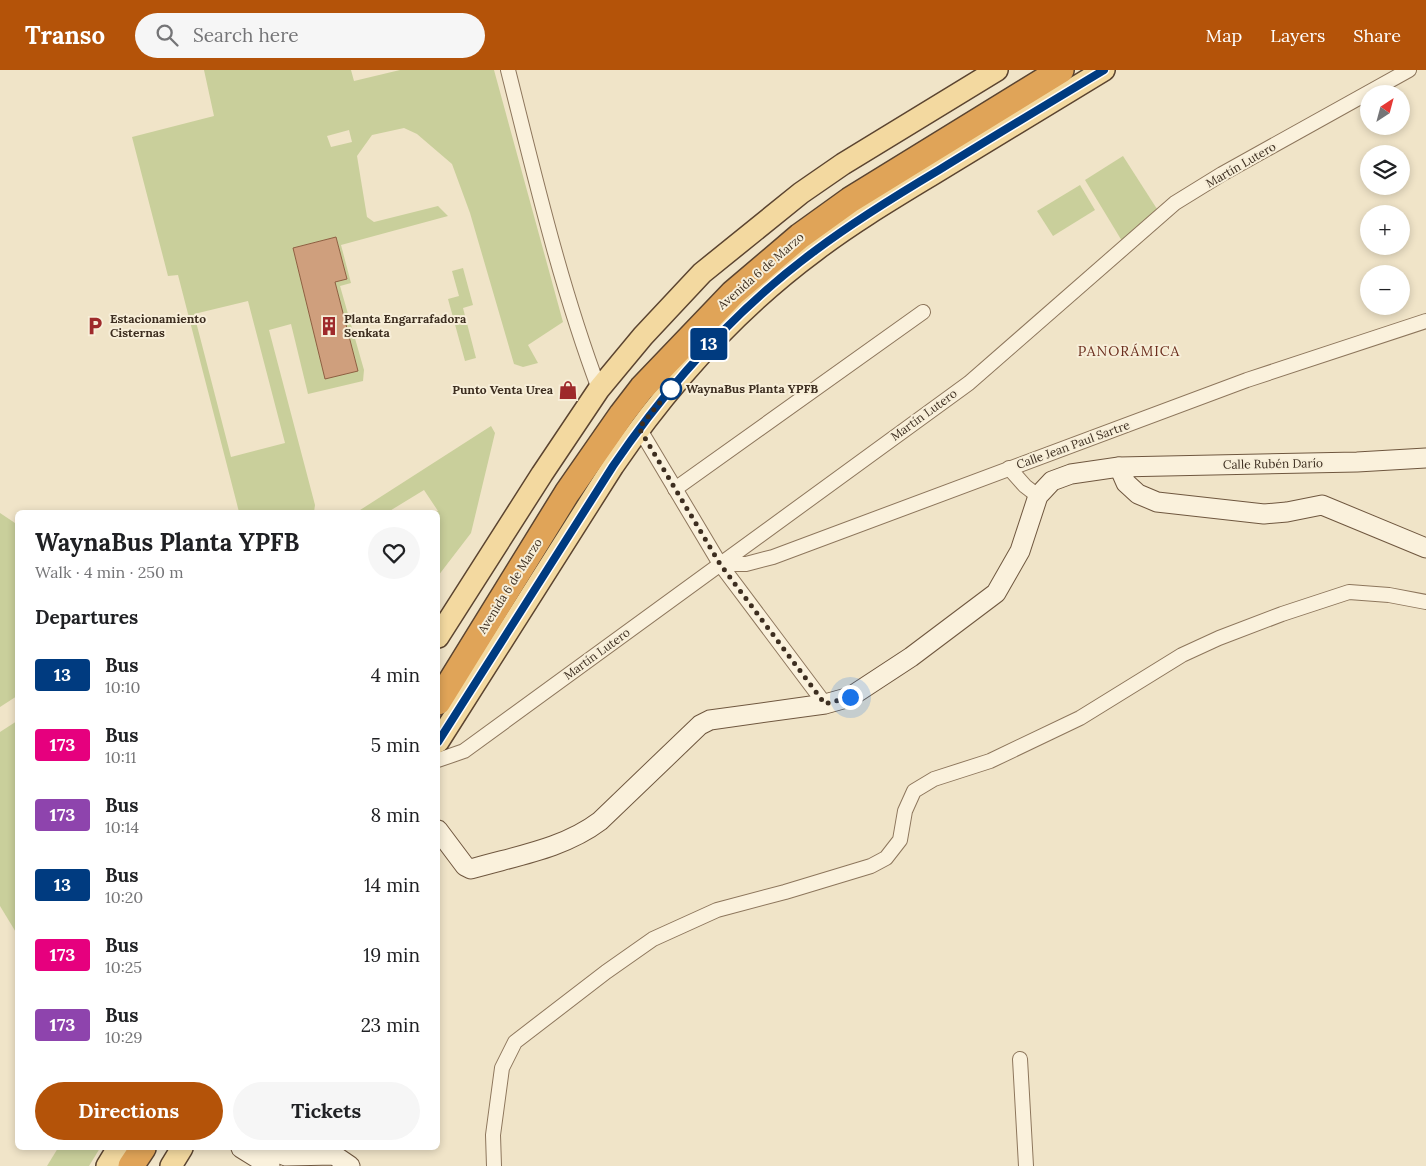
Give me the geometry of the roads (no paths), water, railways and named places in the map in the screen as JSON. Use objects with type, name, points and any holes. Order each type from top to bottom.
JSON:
[{"type":"highway","name":"Avenida 6 de Marzo","points":[[440,673],[557,486],[625,392],[673,334],[727,280],[794,223],[913,143],[1031,70]]},
{"type":"highway","name":"Avenida 6 de Marzo","points":[[440,699],[567,493],[622,414],[642,388],[720,306],[800,236],[850,200],[1061,70]]},
{"type":"highway","points":[[131,1166],[142,1150]]},
{"type":"highway","points":[[148,1166],[159,1150]]},
{"type":"main road","points":[[440,634],[546,466],[599,389],[643,336],[702,273],[754,230],[843,164],[997,70]]},
{"type":"main road","name":"Avenida 6 de Marzo","points":[[440,739],[585,509],[639,428],[710,344],[752,304],[814,251],[864,216],[1104,70]]},
{"type":"main road","points":[[107,1166],[117,1150]]},
{"type":"main road","points":[[171,1166],[181,1150]]},
{"type":"street","points":[[508,70],[555,252],[585,352],[599,389]]},
{"type":"street","name":"Martín Lutero","points":[[440,759],[464,751],[969,382],[1175,203],[1222,174],[1409,70]]},
{"type":"street","points":[[675,489],[923,312]]},
{"type":"street","name":"Calle Jean Paul Sartre","points":[[720,564],[746,564],[774,557],[1246,380],[1426,321]]},
{"type":"street","points":[[639,428],[720,564],[825,704]]},
{"type":"street","name":"Calle Rubén Darío","points":[[1038,496],[1052,481],[1071,474],[1119,467],[1358,462],[1426,458]]},
{"type":"street","points":[[1119,467],[1126,483],[1138,494],[1157,502],[1264,514],[1287,512],[1322,505],[1426,548]]},
{"type":"street","points":[[440,833],[465,866],[471,869],[565,842],[584,833],[600,821],[700,725],[710,720],[825,704],[850,697],[910,657],[996,594],[1020,551],[1038,496],[1025,486],[1009,468]]},
{"type":"street","points":[[494,1166],[493,1136],[502,1068],[512,1047],[530,1030],[654,939],[717,910],[871,866],[886,858],[900,840],[906,810],[914,791],[934,779],[990,761],[1080,718],[1182,655],[1219,638],[1282,614],[1349,592],[1389,595],[1426,602]]},
{"type":"street","points":[[1020,1059],[1026,1166]]},
{"type":"street","points":[[244,1150],[270,1166]]},
{"type":"street","points":[[270,1150],[286,1156],[334,1155],[350,1166]]},
{"type":"place","name":"Estacionamiento Cisternas","points":[[95,326]]},
{"type":"place","name":"Planta Engarrafadora Senkata","points":[[329,326]]},
{"type":"place","name":"WaynaBus Planta YPFB","points":[[671,389]]},
{"type":"place","name":"Punto Venta Urea","points":[[568,390]]},
{"type":"district","name":"PANORÁMICA","points":[[1129,351]]}]
